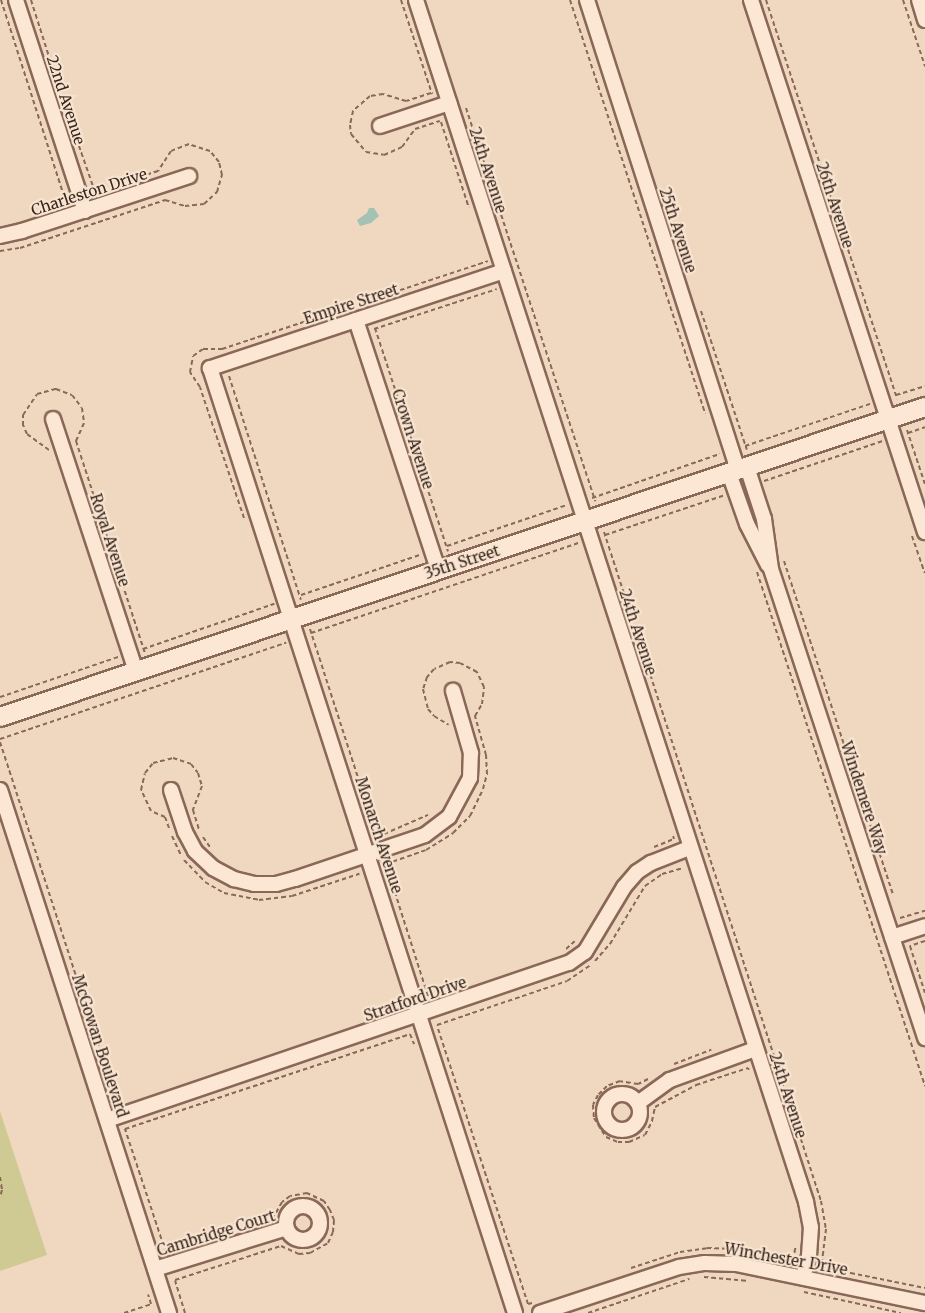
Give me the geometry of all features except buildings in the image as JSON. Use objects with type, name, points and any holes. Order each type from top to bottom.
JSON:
[{"type":"street","name":"22nd Avenue","points":[[16,0],[85,211]]},
{"type":"street","name":"24th Avenue","points":[[416,0],[449,103],[491,262],[506,278],[586,521],[689,848],[806,1202],[811,1227],[809,1256],[803,1277]]},
{"type":"street","name":"25th Avenue","points":[[587,0],[731,465]]},
{"type":"street","name":"26th Avenue","points":[[751,0],[925,532]]},
{"type":"street","points":[[918,0],[925,20]]},
{"type":"street","points":[[380,126],[449,103]]},
{"type":"street","name":"Charleston Drive","points":[[0,236],[85,211],[189,176]]},
{"type":"street","name":"Empire Street","points":[[210,368],[370,315],[506,278]]},
{"type":"street","name":"Crown Avenue","points":[[356,320],[445,567]]},
{"type":"street","name":"Monarch Avenue","points":[[210,368],[515,1313]]},
{"type":"street","name":"35th Street","points":[[0,717],[586,521],[731,465],[889,420],[925,407]]},
{"type":"street","name":"Royal Avenue","points":[[53,419],[136,671]]},
{"type":"street","name":"Windemere Way","points":[[731,465],[747,525],[771,569]]},
{"type":"street","name":"Windemere Way","points":[[731,465],[764,519],[771,569],[925,1038]]},
{"type":"street","points":[[171,790],[185,832],[195,851],[213,868],[234,879],[254,884],[276,884],[425,835],[449,817],[462,797],[470,778],[471,753],[453,691]]},
{"type":"street","name":"McGowan Boulevard","points":[[0,790],[155,1269],[165,1312]]},
{"type":"street","name":"Stratford Drive","points":[[107,1120],[420,1016],[569,963],[585,952],[624,887],[637,872],[651,863],[689,848]]},
{"type":"street","points":[[892,937],[925,926]]},
{"type":"street","points":[[638,1103],[670,1080],[755,1049]]},
{"type":"street","name":"Cambridge Court","points":[[155,1269],[287,1228]]},
{"type":"street","name":"Winchester Drive","points":[[540,1313],[679,1267],[705,1263],[736,1264],[925,1303]]},
{"type":"path","points":[[1,0],[67,202]]},
{"type":"path","points":[[31,0],[51,63]]},
{"type":"path","points":[[401,0],[432,97]]},
{"type":"path","points":[[570,0],[707,420]]},
{"type":"path","points":[[766,0],[895,397],[925,386]]},
{"type":"path","points":[[903,0],[925,66]]},
{"type":"path","points":[[62,94],[94,193]]},
{"type":"path","points":[[464,102],[591,498],[594,501]]},
{"type":"path","points":[[439,116],[472,218]]},
{"type":"path","points":[[247,528],[200,387],[190,372],[194,356],[203,349],[222,349],[491,262]]},
{"type":"path","points":[[373,329],[506,278]]},
{"type":"path","points":[[370,315],[444,547],[445,567]]},
{"type":"path","points":[[238,373],[228,377],[301,600]]},
{"type":"path","points":[[742,447],[873,403]]},
{"type":"path","points":[[925,427],[907,432],[925,484]]},
{"type":"path","points":[[762,481],[883,441]]},
{"type":"path","points":[[716,446],[731,465]]},
{"type":"path","points":[[723,453],[731,465]]},
{"type":"path","points":[[591,498],[731,465]]},
{"type":"path","points":[[729,504],[727,494],[603,534],[821,1201],[826,1229],[821,1267],[925,1288]]},
{"type":"path","points":[[444,547],[570,504]]},
{"type":"path","points":[[307,635],[311,631],[578,543]]},
{"type":"path","points":[[295,597],[423,554]]},
{"type":"path","points":[[783,560],[893,897]]},
{"type":"path","points":[[755,566],[925,1086]]},
{"type":"path","points":[[140,650],[277,603]]},
{"type":"path","points":[[273,605],[274,609]]},
{"type":"path","points":[[311,631],[376,837],[432,813]]},
{"type":"path","points":[[117,1103],[0,741],[288,642]]},
{"type":"path","points":[[0,697],[121,656]]},
{"type":"path","points":[[428,997],[386,864],[426,850],[453,833],[470,816],[483,789],[487,774],[486,755],[475,716],[482,704],[484,687],[477,672],[470,666],[450,662],[434,669],[427,677],[423,689],[428,709],[434,716],[448,724],[451,731]]},
{"type":"path","points":[[213,851],[201,833],[193,810],[202,786],[198,773],[182,759],[164,758],[153,763],[141,782],[144,800],[151,811],[165,818],[173,839],[194,872],[224,892],[259,900],[277,899],[359,873]]},
{"type":"path","points":[[650,849],[674,838]]},
{"type":"path","points":[[897,908],[900,919],[925,911]]},
{"type":"path","points":[[560,953],[580,938]]},
{"type":"path","points":[[925,941],[910,946],[925,993]]},
{"type":"path","points":[[176,1250],[166,1253],[125,1130],[410,1034],[414,1045]]},
{"type":"path","points":[[0,1177],[2,1190],[0,1197]]},
{"type":"path","points":[[185,1313],[175,1280],[281,1246],[299,1254],[310,1253],[328,1242],[333,1232],[330,1210],[324,1201],[306,1193],[290,1196],[282,1202],[272,1219],[261,1223]]},
{"type":"path","points":[[699,1277],[750,1281]]},
{"type":"path","points":[[588,1313],[690,1279]]},
{"type":"path","points":[[797,1291],[901,1313]]},
{"type":"path","points":[[124,1313],[151,1304],[148,1293]]},
{"type":"shaded area","points":[[369,208],[374,208],[379,216],[371,223],[360,226],[357,220],[367,213]]},
{"type":"shaded area","points":[[0,1111],[47,1255],[0,1271]]}]
